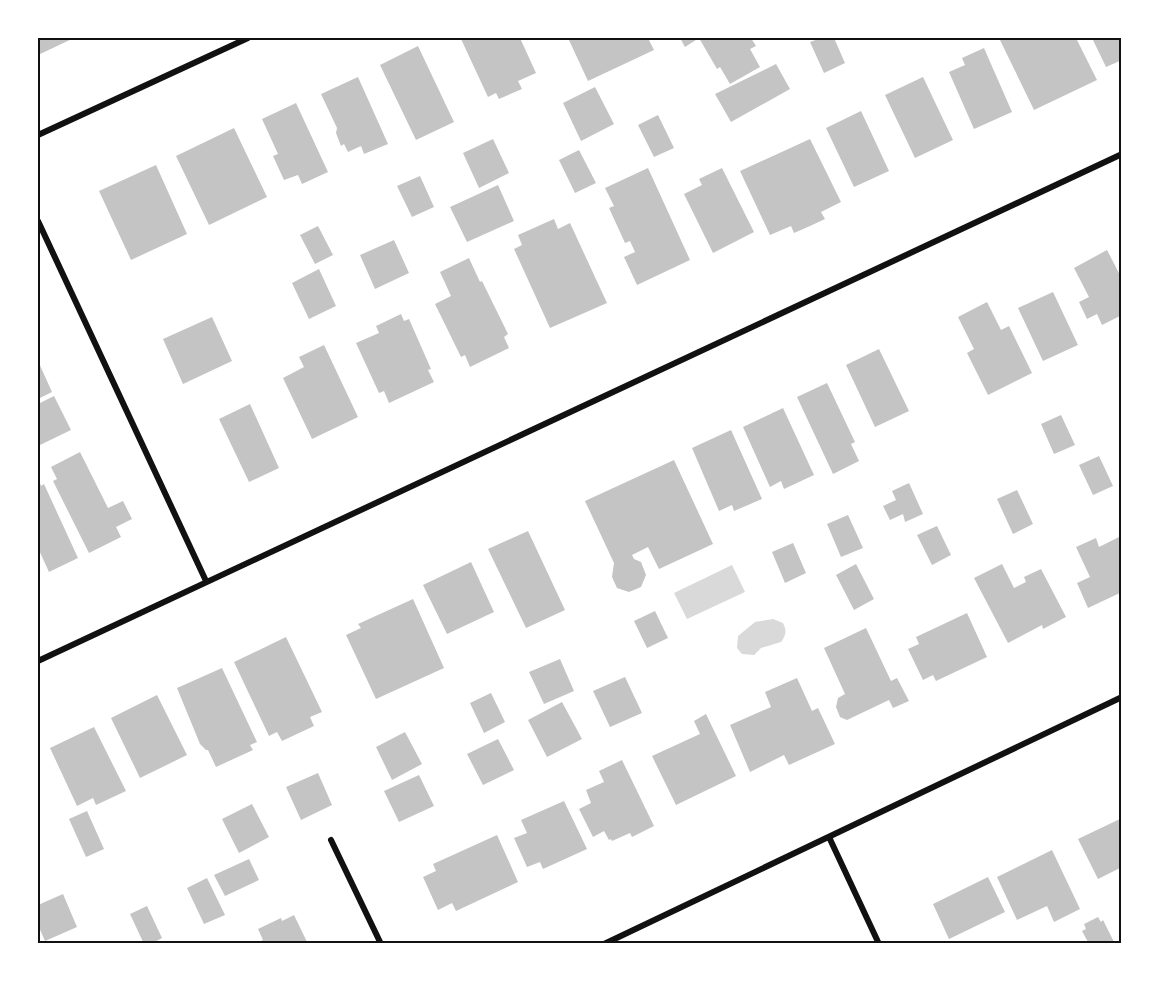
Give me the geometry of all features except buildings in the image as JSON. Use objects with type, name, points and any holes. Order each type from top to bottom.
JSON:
[{"type":"street","points":[[38,135],[248,38]]},
{"type":"street","points":[[38,661],[1122,154]]},
{"type":"street","points":[[38,221],[206,581]]},
{"type":"street","points":[[604,944],[1122,697]]},
{"type":"street","points":[[829,837],[879,944]]},
{"type":"street","points":[[331,840],[381,944]]},
{"type":"shaded area","points":[[732,565],[745,592],[687,619],[674,593]]},
{"type":"shaded area","points":[[773,619],[783,623],[785,633],[781,642],[761,648],[754,655],[742,654],[737,648],[738,636],[755,622]]}]
